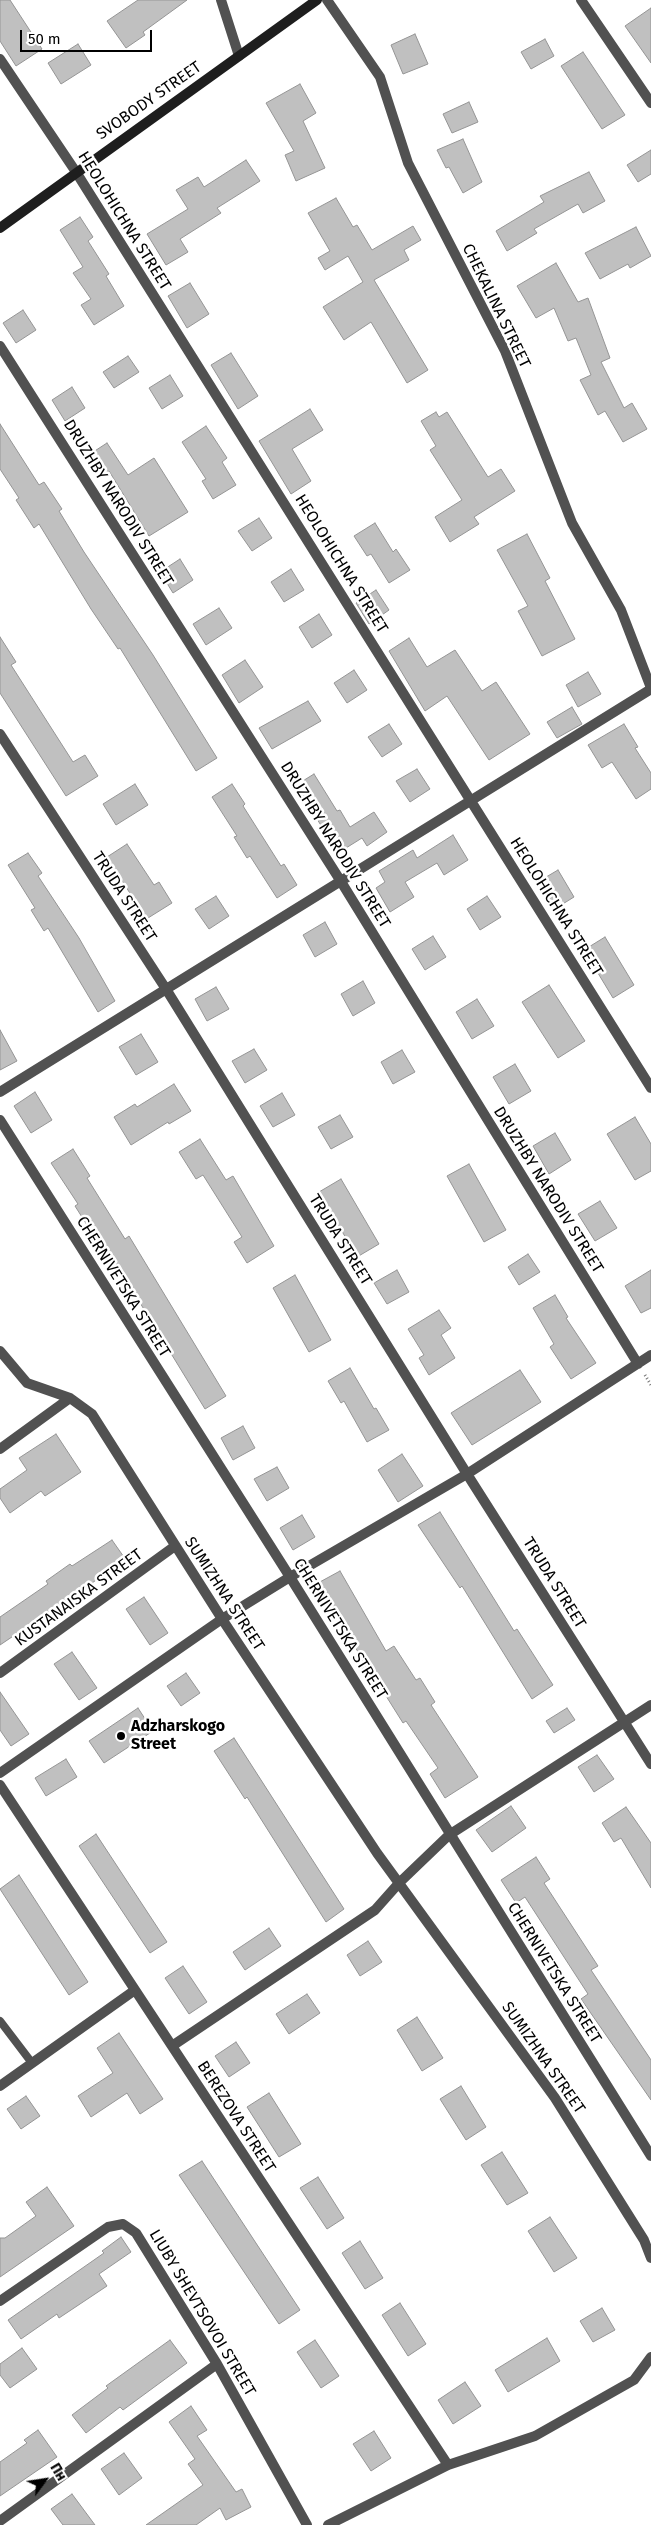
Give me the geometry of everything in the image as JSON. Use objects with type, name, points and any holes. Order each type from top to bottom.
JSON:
[{"type":"main road","name":"SVOBODY STREET","points":[[0,228],[317,0]]},
{"type":"street","points":[[221,0],[239,56]]},
{"type":"street","name":"CHEKALINA STREET","points":[[327,0],[380,77],[408,163],[505,351],[572,523],[621,610],[651,688]]},
{"type":"street","points":[[581,0],[651,103]]},
{"type":"street","name":"HEOLOHICHNA STREET","points":[[0,59],[76,172],[472,800],[651,1088]]},
{"type":"street","name":"DRUZHBY NARODIV STREET","points":[[0,346],[340,880],[638,1364]]},
{"type":"street","points":[[0,1092],[651,688]]},
{"type":"street","name":"TRUDA STREET","points":[[0,734],[166,989],[467,1474],[651,1764]]},
{"type":"street","name":"CHERNIVETSKA STREET","points":[[0,1120],[290,1577],[449,1835],[651,2156]]},
{"type":"street","name":"SUMIZHNA STREET","points":[[0,1352],[27,1383],[70,1398],[92,1414],[222,1619],[399,1883],[555,2098],[644,2240],[651,2258]]},
{"type":"street","points":[[0,1773],[222,1619],[290,1577],[467,1474],[651,1356]]},
{"type":"street","points":[[0,1449],[70,1398]]},
{"type":"street","name":"KUSTANAISKA STREET","points":[[0,1673],[175,1546]]},
{"type":"street","points":[[172,2046],[375,1910],[399,1883],[449,1835],[651,1705]]},
{"type":"street","name":"BEREZOVA STREET","points":[[0,1785],[448,2465]]},
{"type":"street","points":[[0,2086],[135,1990]]},
{"type":"street","name":"LIUBY SHEVTSOVOI STREET","points":[[0,2302],[108,2227],[123,2224],[136,2232],[217,2364],[307,2525]]},
{"type":"street","points":[[328,2525],[448,2465],[534,2436],[634,2380],[651,2357]]},
{"type":"street","points":[[0,2521],[217,2364]]},
{"type":"lane","points":[[0,2021],[32,2063]]},
{"type":"building","points":[[0,0],[10,0],[42,49],[16,66],[0,41]]},
{"type":"building","points":[[138,0],[187,0],[143,32],[145,35],[126,48],[107,21]]},
{"type":"building","points":[[651,8],[651,63],[625,26]]},
{"type":"building","points":[[415,34],[428,64],[403,74],[391,45]]},
{"type":"building","points":[[545,39],[554,56],[531,69],[521,52]]},
{"type":"building","points":[[78,44],[91,65],[61,84],[48,63]]},
{"type":"building","points":[[583,52],[625,115],[602,129],[561,66]]},
{"type":"building","points":[[300,84],[316,113],[303,121],[325,168],[296,181],[285,155],[294,151],[266,103]]},
{"type":"building","points":[[469,102],[478,122],[452,133],[443,114]]},
{"type":"building","points":[[463,139],[482,182],[463,193],[449,167],[446,168],[437,150]]},
{"type":"building","points":[[651,150],[651,174],[638,182],[627,165]]},
{"type":"building","points":[[246,160],[260,181],[217,208],[221,213],[180,239],[188,252],[166,265],[147,234],[188,209],[176,190],[198,177],[204,187]]},
{"type":"building","points":[[589,172],[605,201],[583,213],[578,204],[534,229],[537,233],[507,251],[496,231],[544,202],[540,196]]},
{"type":"building","points":[[336,198],[353,227],[357,225],[372,250],[413,226],[421,240],[404,250],[409,260],[374,280],[428,370],[407,383],[371,322],[344,340],[323,307],[363,282],[348,256],[325,270],[318,258],[330,251],[308,213]]},
{"type":"building","points":[[80,217],[93,237],[88,241],[109,274],[106,276],[124,306],[94,325],[81,305],[91,299],[73,273],[83,267],[60,230]]},
{"type":"building","points":[[636,227],[651,256],[630,268],[628,264],[600,279],[585,253]]},
{"type":"building","points":[[556,263],[578,302],[588,298],[610,358],[601,362],[624,408],[632,403],[647,429],[623,442],[605,411],[598,415],[580,380],[591,375],[576,338],[568,341],[554,308],[536,318],[517,286]]},
{"type":"building","points":[[190,283],[209,314],[187,328],[168,296]]},
{"type":"building","points":[[23,310],[36,330],[16,343],[3,323]]},
{"type":"building","points":[[231,353],[258,396],[238,409],[211,365]]},
{"type":"building","points":[[128,356],[139,372],[114,388],[103,372]]},
{"type":"building","points":[[170,375],[183,396],[162,409],[149,388]]},
{"type":"building","points":[[72,387],[85,408],[65,421],[52,400]]},
{"type":"building","points":[[310,409],[323,430],[292,449],[311,481],[291,494],[259,441]]},
{"type":"building","points":[[436,412],[439,417],[447,412],[488,477],[501,469],[515,491],[474,517],[479,524],[450,542],[435,517],[462,500],[430,450],[436,446],[421,421]]},
{"type":"building","points":[[0,424],[39,485],[44,482],[62,509],[59,511],[84,552],[153,655],[217,758],[196,771],[120,648],[118,649],[91,609],[39,524],[34,528],[16,500],[19,498],[0,469]]},
{"type":"building","points":[[206,426],[227,458],[222,462],[236,485],[213,499],[202,481],[206,479],[182,442]]},
{"type":"building","points":[[107,443],[128,475],[154,458],[188,512],[149,536],[109,471],[100,476],[87,456]]},
{"type":"building","points":[[259,518],[272,538],[252,551],[238,531]]},
{"type":"building","points":[[375,523],[393,552],[396,549],[410,570],[389,583],[371,554],[367,556],[354,536]]},
{"type":"building","points":[[527,534],[550,578],[545,581],[575,639],[542,656],[518,611],[528,606],[497,550]]},
{"type":"building","points":[[180,559],[193,580],[173,593],[160,572]]},
{"type":"building","points":[[291,569],[304,590],[284,602],[271,582]]},
{"type":"building","points":[[376,590],[389,610],[369,624],[356,603]]},
{"type":"building","points":[[219,608],[232,628],[206,645],[193,624]]},
{"type":"building","points":[[319,614],[332,635],[312,648],[299,627]]},
{"type":"building","points":[[0,637],[16,662],[11,665],[73,762],[85,755],[98,776],[66,796],[0,693]]},
{"type":"building","points":[[409,638],[427,667],[455,650],[482,691],[496,682],[530,734],[489,760],[447,696],[425,711],[389,651]]},
{"type":"building","points":[[245,660],[263,687],[239,703],[222,675]]},
{"type":"building","points":[[354,670],[367,690],[347,703],[334,683]]},
{"type":"building","points":[[588,672],[601,694],[578,707],[566,685]]},
{"type":"building","points":[[308,701],[321,721],[272,749],[259,728]]},
{"type":"building","points":[[572,707],[582,724],[557,738],[547,722]]},
{"type":"building","points":[[389,724],[402,744],[382,757],[368,737]]},
{"type":"building","points":[[624,724],[638,747],[635,748],[651,773],[651,789],[636,799],[612,762],[602,768],[588,745]]},
{"type":"building","points":[[417,769],[430,789],[410,802],[396,781]]},
{"type":"building","points":[[314,774],[337,811],[340,810],[350,827],[374,812],[387,832],[367,846],[362,838],[338,853],[309,806],[306,808],[293,787]]},
{"type":"building","points":[[135,784],[148,805],[116,825],[103,804]]},
{"type":"building","points":[[232,784],[245,804],[243,806],[281,866],[284,864],[297,885],[277,898],[250,856],[247,858],[234,837],[237,836],[212,797]]},
{"type":"building","points":[[453,835],[468,860],[444,875],[437,863],[405,882],[414,897],[390,912],[376,888],[385,882],[379,871],[413,850],[417,858]]},
{"type":"building","points":[[127,844],[154,885],[159,882],[172,903],[140,923],[127,902],[133,898],[107,857]]},
{"type":"building","points":[[28,853],[42,873],[38,876],[79,938],[115,1001],[98,1012],[48,928],[44,931],[31,910],[35,908],[8,865]]},
{"type":"building","points":[[558,870],[574,897],[553,910],[536,883]]},
{"type":"building","points":[[216,896],[229,916],[209,929],[195,909]]},
{"type":"building","points":[[487,896],[501,917],[480,930],[467,909]]},
{"type":"building","points":[[325,922],[337,944],[315,957],[303,935]]},
{"type":"building","points":[[433,936],[446,957],[425,970],[412,949]]},
{"type":"building","points":[[605,937],[634,985],[613,998],[584,950]]},
{"type":"building","points":[[363,981],[375,1003],[353,1016],[341,994]]},
{"type":"building","points":[[549,985],[585,1041],[558,1058],[522,1002]]},
{"type":"building","points":[[216,987],[229,1009],[207,1021],[195,999]]},
{"type":"building","points":[[477,999],[494,1026],[472,1039],[456,1012]]},
{"type":"building","points":[[0,1030],[17,1061],[0,1070]]},
{"type":"building","points":[[141,1034],[158,1062],[136,1075],[119,1047]]},
{"type":"building","points":[[254,1049],[267,1070],[245,1083],[232,1061]]},
{"type":"building","points":[[402,1050],[415,1072],[393,1084],[381,1062]]},
{"type":"building","points":[[515,1064],[531,1091],[509,1104],[493,1077]]},
{"type":"building","points":[[174,1084],[191,1111],[169,1124],[168,1122],[131,1145],[114,1117],[135,1104],[137,1107]]},
{"type":"building","points":[[35,1092],[52,1120],[31,1133],[14,1106]]},
{"type":"building","points":[[282,1093],[295,1115],[273,1127],[260,1106]]},
{"type":"building","points":[[340,1115],[353,1137],[331,1149],[318,1127]]},
{"type":"building","points":[[635,1117],[651,1144],[651,1171],[635,1180],[607,1134]]},
{"type":"building","points":[[555,1133],[571,1160],[549,1174],[533,1146]]},
{"type":"building","points":[[200,1139],[226,1180],[233,1176],[274,1246],[247,1263],[234,1242],[242,1237],[203,1175],[196,1179],[179,1152]]},
{"type":"building","points":[[73,1149],[90,1176],[87,1178],[125,1239],[129,1236],[226,1396],[205,1409],[96,1231],[92,1233],[75,1206],[78,1204],[51,1163]]},
{"type":"building","points":[[469,1164],[506,1230],[484,1242],[447,1176]]},
{"type":"building","points":[[341,1179],[379,1244],[357,1257],[319,1192]]},
{"type":"building","points":[[600,1201],[617,1228],[595,1241],[578,1214]]},
{"type":"building","points":[[528,1254],[540,1272],[519,1285],[508,1267]]},
{"type":"building","points":[[397,1270],[409,1292],[387,1304],[374,1283]]},
{"type":"building","points":[[651,1270],[651,1308],[641,1313],[625,1286]]},
{"type":"building","points":[[295,1275],[331,1340],[309,1352],[273,1288]]},
{"type":"building","points":[[555,1295],[568,1317],[566,1318],[596,1363],[571,1379],[550,1347],[554,1344],[533,1308]]},
{"type":"building","points":[[439,1310],[451,1328],[441,1335],[455,1358],[429,1375],[419,1358],[424,1355],[408,1329]]},
{"type":"building","points":[[350,1368],[374,1409],[376,1408],[389,1430],[367,1442],[344,1401],[341,1403],[328,1381]]},
{"type":"building","points":[[520,1370],[541,1402],[472,1445],[451,1413]]},
{"type":"building","points":[[243,1426],[255,1448],[233,1460],[221,1438]]},
{"type":"building","points":[[56,1434],[81,1472],[45,1496],[41,1491],[10,1513],[0,1498],[0,1489],[27,1470],[19,1458]]},
{"type":"building","points":[[402,1454],[423,1486],[398,1502],[378,1470]]},
{"type":"building","points":[[277,1467],[289,1488],[267,1501],[254,1479]]},
{"type":"building","points":[[440,1512],[514,1631],[517,1629],[553,1685],[532,1699],[462,1586],[460,1588],[418,1525]]},
{"type":"building","points":[[302,1515],[315,1537],[293,1550],[280,1528]]},
{"type":"building","points":[[112,1540],[126,1560],[0,1645],[0,1617],[48,1584],[46,1581],[70,1564],[72,1566]]},
{"type":"building","points":[[340,1571],[386,1651],[394,1646],[416,1680],[420,1678],[435,1702],[431,1705],[478,1777],[445,1798],[430,1774],[438,1768],[406,1721],[403,1723],[381,1688],[377,1691],[362,1667],[365,1664],[318,1583]]},
{"type":"building","points":[[144,1597],[168,1633],[150,1645],[126,1609]]},
{"type":"building","points":[[72,1652],[97,1688],[79,1700],[54,1664]]},
{"type":"building","points":[[186,1673],[200,1693],[181,1706],[167,1686]]},
{"type":"building","points":[[0,1692],[29,1734],[11,1746],[0,1730]]},
{"type":"building","name":"Adzharskogo Street","points":[[138,1708],[153,1731],[104,1763],[89,1741]]},
{"type":"building","points":[[567,1708],[575,1720],[554,1733],[546,1721]]},
{"type":"building","points":[[234,1738],[344,1909],[326,1922],[247,1797],[245,1799],[214,1751]]},
{"type":"building","points":[[597,1755],[614,1779],[594,1792],[578,1767]]},
{"type":"building","points":[[66,1759],[77,1777],[46,1796],[35,1778]]},
{"type":"building","points":[[511,1806],[526,1828],[492,1852],[476,1830]]},
{"type":"building","points":[[626,1807],[651,1843],[651,1888],[621,1838],[614,1842],[602,1823]]},
{"type":"building","points":[[96,1834],[167,1942],[150,1953],[79,1846]]},
{"type":"building","points":[[536,1857],[550,1879],[544,1883],[598,1966],[591,1970],[651,2060],[651,2100],[581,1999],[588,1994],[525,1897],[516,1903],[501,1880]]},
{"type":"building","points":[[19,1875],[88,1982],[69,1995],[0,1889]]},
{"type":"building","points":[[269,1928],[281,1946],[245,1970],[233,1952]]},
{"type":"building","points":[[368,1941],[382,1962],[360,1976],[347,1955]]},
{"type":"building","points":[[183,1966],[207,2002],[189,2014],[165,1978]]},
{"type":"building","points":[[307,1994],[320,2013],[289,2034],[276,2014]]},
{"type":"building","points":[[417,2017],[443,2058],[422,2071],[397,2030]]},
{"type":"building","points":[[119,2033],[163,2099],[140,2114],[127,2093],[91,2117],[78,2096],[113,2073],[97,2048]]},
{"type":"building","points":[[236,2042],[250,2063],[229,2077],[215,2056]]},
{"type":"building","points":[[461,2086],[486,2127],[466,2140],[440,2099]]},
{"type":"building","points":[[269,2093],[301,2144],[279,2157],[247,2107]]},
{"type":"building","points":[[26,2096],[40,2116],[21,2129],[7,2109]]},
{"type":"building","points":[[502,2152],[528,2193],[507,2205],[481,2165]]},
{"type":"building","points":[[202,2161],[300,2310],[279,2324],[179,2175]]},
{"type":"building","points":[[318,2177],[344,2218],[327,2229],[300,2188]]},
{"type":"building","points":[[47,2187],[74,2226],[0,2277],[0,2238],[5,2238],[36,2216],[26,2202]]},
{"type":"building","points":[[550,2217],[577,2258],[554,2272],[528,2231]]},
{"type":"building","points":[[121,2237],[131,2252],[99,2274],[107,2286],[59,2318],[57,2314],[21,2339],[8,2320],[104,2253],[102,2251]]},
{"type":"building","points":[[360,2241],[383,2278],[365,2289],[342,2253]]},
{"type":"building","points":[[400,2303],[426,2344],[408,2356],[382,2315]]},
{"type":"building","points":[[602,2308],[615,2330],[593,2342],[580,2321]]},
{"type":"building","points":[[547,2338],[560,2361],[508,2392],[495,2370]]},
{"type":"building","points":[[170,2340],[187,2363],[123,2410],[120,2407],[86,2433],[72,2415],[108,2388],[106,2386]]},
{"type":"building","points":[[315,2340],[339,2376],[321,2388],[297,2352]]},
{"type":"building","points":[[22,2348],[37,2369],[10,2388],[0,2375],[0,2364]]},
{"type":"building","points":[[465,2382],[481,2406],[453,2424],[438,2400]]},
{"type":"building","points":[[191,2406],[207,2430],[197,2436],[236,2492],[242,2489],[251,2507],[226,2520],[220,2508],[196,2525],[146,2525],[203,2485],[188,2464],[195,2459],[169,2422]]},
{"type":"building","points":[[38,2430],[57,2457],[0,2496],[0,2462],[27,2443],[24,2440]]},
{"type":"building","points":[[374,2431],[391,2458],[371,2471],[353,2444]]},
{"type":"building","points":[[124,2453],[142,2478],[119,2495],[101,2469]]},
{"type":"building","points":[[72,2494],[95,2525],[63,2525],[51,2509]]},
{"type":"place","name":"Adzharskogo Street","points":[[121,1736]]}]
